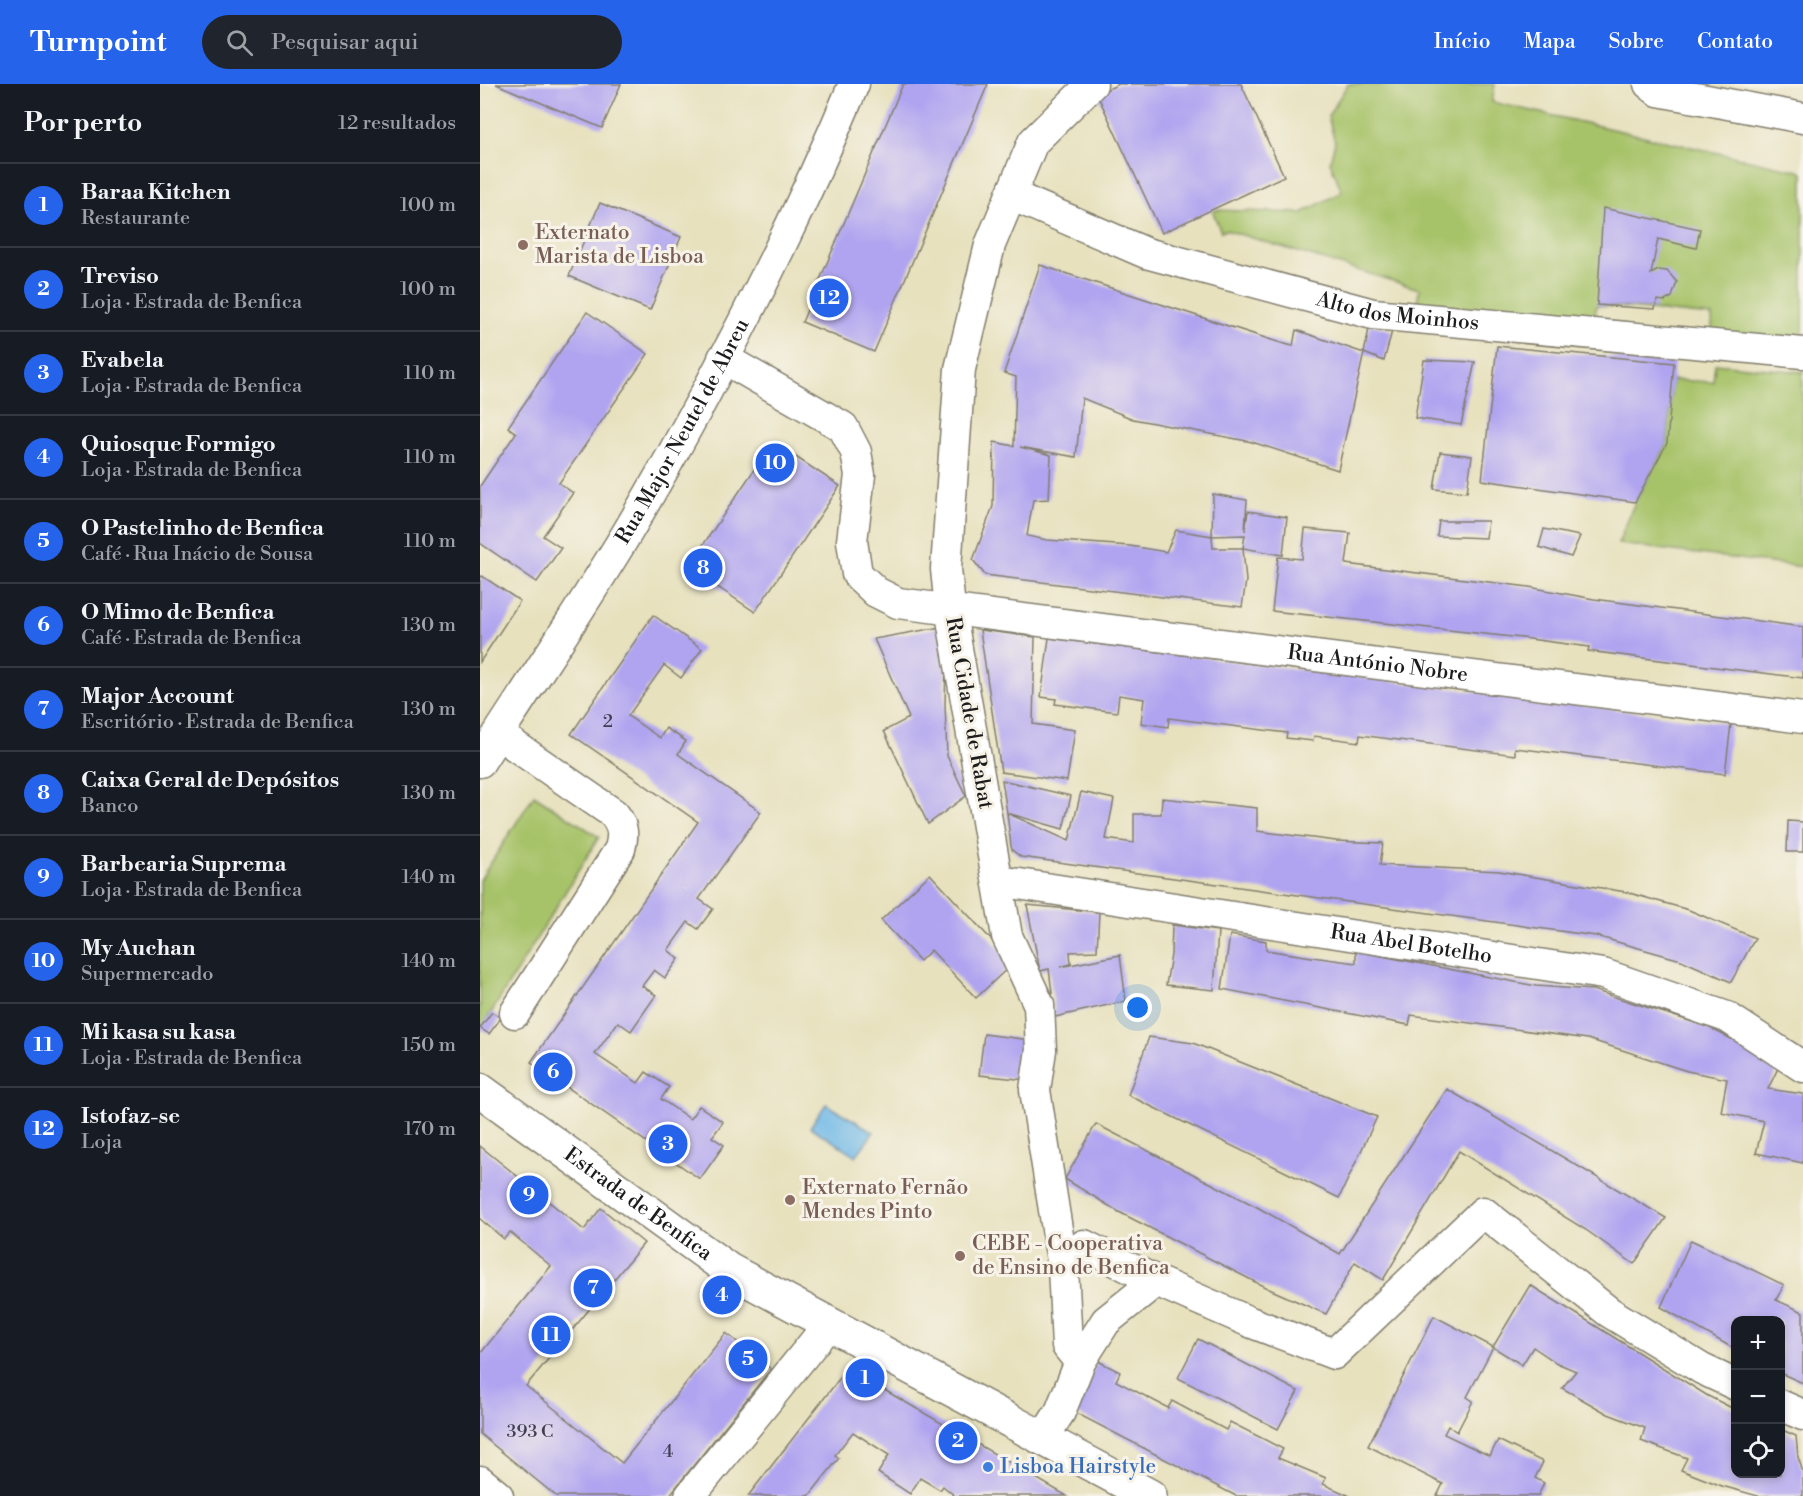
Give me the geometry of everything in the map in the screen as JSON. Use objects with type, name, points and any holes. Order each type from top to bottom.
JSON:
[{"type":"street","name":"Rua Major Neutel de Abreu","points":[[480,762],[627,533],[723,358],[805,194],[854,84]]},
{"type":"street","name":"Rua Cidade de Rabat","points":[[1080,1362],[1066,1346],[1062,1268],[1035,1090],[1041,1050],[1039,1005],[1007,936],[950,608],[946,569],[960,369],[990,245],[1033,142],[1092,84]]},
{"type":"street","points":[[1649,84],[1658,91],[1803,118]]},
{"type":"street","name":"Alto dos Moinhos","points":[[1011,195],[1146,253],[1373,314],[1803,353]]},
{"type":"street","name":"Rua António Nobre","points":[[723,358],[843,427],[856,452],[860,475],[852,542],[857,574],[876,592],[898,603],[1803,718]]},
{"type":"street","points":[[498,734],[614,814],[621,824],[623,835],[620,849],[515,1013]]},
{"type":"street","name":"Rua Abel Botelho","points":[[999,880],[1603,974],[1727,1017],[1803,1067]]},
{"type":"street","name":"Estrada de Benfica","points":[[480,1090],[729,1270],[1150,1496]]},
{"type":"street","points":[[1084,1245],[1156,1281],[1250,1322],[1334,1354],[1483,1212],[1609,1312],[1702,1369],[1731,1382]]},
{"type":"street","points":[[1042,1440],[1060,1412],[1080,1362],[1106,1321],[1156,1281]]},
{"type":"street","points":[[690,1496],[829,1324]]},
{"type":"street","points":[[1785,1407],[1803,1414]]},
{"type":"street","points":[[480,1481],[498,1496]]},
{"type":"green space","points":[[1348,84],[1495,84],[1492,102],[1803,172],[1803,341],[1712,338],[1712,316],[1597,305],[1593,324],[1417,309],[1419,289],[1226,230],[1221,232],[1213,212],[1216,210],[1302,213],[1342,192],[1330,162],[1335,142],[1328,116]]},
{"type":"green space","points":[[1715,364],[1803,372],[1803,567],[1618,544],[1635,502],[1667,443],[1672,380],[1713,382]]},
{"type":"green space","points":[[534,795],[599,837],[480,1031],[480,880]]},
{"type":"water","points":[[826,1104],[874,1132],[856,1156],[810,1127]]},
{"type":"building","points":[[496,84],[621,84],[602,128]]},
{"type":"building","points":[[903,84],[988,84],[874,352],[802,322]]},
{"type":"building","points":[[1119,84],[1241,84],[1284,176],[1162,233],[1097,94]]},
{"type":"building","points":[[600,203],[681,237],[650,310],[569,276]]},
{"type":"building","points":[[1603,208],[1700,229],[1696,248],[1658,239],[1651,274],[1658,270],[1667,271],[1677,282],[1672,297],[1665,301],[1657,300],[1655,309],[1597,305]]},
{"type":"building","points":[[1040,265],[1281,343],[1293,346],[1296,330],[1364,353],[1338,470],[1252,442],[1133,419],[1082,398],[1076,457],[1020,447],[1051,455],[1049,499],[1033,500],[1027,536],[1047,540],[1130,546],[1166,552],[1176,530],[1212,536],[1213,548],[1243,548],[1246,581],[1242,607],[985,575],[973,560],[993,506],[994,442],[1014,446],[1016,377],[1004,373]]},
{"type":"building","points":[[587,312],[648,354],[559,483],[573,493],[543,536],[561,548],[537,582],[480,543],[480,486],[516,433],[508,427]]},
{"type":"building","points":[[1370,324],[1392,331],[1384,361],[1364,353]]},
{"type":"building","points":[[1497,346],[1674,363],[1667,443],[1635,502],[1482,480]]},
{"type":"building","points":[[1424,360],[1475,362],[1461,425],[1415,418]]},
{"type":"building","points":[[773,442],[840,486],[755,612],[688,567]]},
{"type":"building","points":[[1440,452],[1472,456],[1467,492],[1434,489]]},
{"type":"building","points":[[1213,494],[1247,500],[1245,531],[1248,511],[1287,517],[1283,555],[1243,548],[1245,535],[1212,536]]},
{"type":"building","points":[[1439,521],[1488,521],[1486,538],[1437,536]]},
{"type":"building","points":[[1305,529],[1350,533],[1346,564],[1529,587],[1594,599],[1803,627],[1803,678],[1588,651],[1589,647],[1522,638],[1272,611],[1278,557],[1302,559]]},
{"type":"building","points":[[1544,529],[1580,536],[1571,557],[1539,547]]},
{"type":"building","points":[[482,576],[520,601],[480,662],[480,578]]},
{"type":"building","points":[[653,615],[702,649],[681,678],[664,665],[628,716],[660,738],[666,728],[686,741],[678,754],[761,812],[699,899],[713,909],[698,929],[688,922],[668,950],[679,959],[665,978],[654,970],[642,986],[656,995],[631,1031],[618,1022],[595,1054],[638,1083],[646,1072],[669,1087],[661,1099],[690,1119],[699,1106],[723,1122],[712,1137],[724,1145],[700,1179],[531,1062],[698,822],[571,734]]},
{"type":"building","points":[[947,626],[945,704],[947,756],[966,796],[928,824],[884,731],[909,718],[874,639]]},
{"type":"building","points":[[980,630],[1035,637],[1033,724],[1075,730],[1067,781],[1001,772]]},
{"type":"building","points":[[1049,638],[1731,724],[1725,774],[1515,748],[1515,755],[1360,735],[1359,742],[1314,736],[1313,741],[1286,738],[1287,733],[1169,718],[1168,727],[1141,723],[1144,699],[1119,695],[1117,712],[1055,704],[1056,699],[1041,697]]},
{"type":"building","points":[[1002,780],[1071,796],[1063,829],[1007,813]]},
{"type":"building","points":[[1081,792],[1114,799],[1106,839],[1134,843],[1134,814],[1161,814],[1162,798],[1257,808],[1257,831],[1336,841],[1383,843],[1380,865],[1499,871],[1626,892],[1689,910],[1755,938],[1731,982],[1681,960],[1596,936],[1021,857],[1012,850],[1007,813],[1069,841]]},
{"type":"building","points":[[1788,821],[1803,822],[1803,852],[1787,852]]},
{"type":"building","points":[[930,874],[1013,963],[976,998],[931,950],[920,961],[881,920]]},
{"type":"building","points":[[1027,905],[1099,912],[1097,951],[1070,952],[1071,964],[1060,967],[1120,955],[1126,1001],[1055,1017],[1049,969],[1040,971]]},
{"type":"building","points":[[1172,925],[1218,931],[1214,990],[1166,985],[1171,955]]},
{"type":"building","points":[[1230,935],[1266,941],[1266,950],[1312,957],[1356,963],[1356,951],[1536,986],[1593,990],[1708,1027],[1780,1064],[1768,1089],[1803,1094],[1803,1163],[1756,1153],[1764,1121],[1721,1112],[1727,1079],[1687,1071],[1588,1039],[1411,1015],[1409,1025],[1222,989]]},
{"type":"building","points":[[492,1012],[501,1018],[489,1034],[480,1028]]},
{"type":"building","points":[[984,1034],[1031,1040],[1027,1080],[979,1075]]},
{"type":"building","points":[[1149,1037],[1193,1043],[1377,1117],[1339,1198],[1128,1095]]},
{"type":"building","points":[[1447,1089],[1666,1218],[1634,1264],[1586,1230],[1459,1151],[1383,1280],[1355,1262],[1326,1314],[1269,1289],[1119,1212],[1065,1179],[1096,1124],[1257,1207],[1340,1254]]},
{"type":"building","points":[[480,1146],[584,1230],[601,1208],[644,1243],[526,1386],[622,1463],[726,1333],[771,1369],[669,1496],[556,1496],[480,1434],[480,1354],[551,1266],[510,1232],[504,1239],[480,1219]]},
{"type":"building","points":[[1691,1240],[1784,1285],[1776,1300],[1803,1312],[1803,1383],[1785,1375],[1785,1316],[1731,1316],[1731,1347],[1661,1307]]},
{"type":"building","points":[[1530,1285],[1708,1396],[1731,1408],[1731,1478],[1785,1478],[1785,1431],[1796,1436],[1798,1457],[1803,1472],[1803,1496],[1758,1496],[1722,1486],[1681,1470],[1687,1458],[1641,1441],[1645,1428],[1608,1414],[1562,1388],[1576,1371],[1557,1363],[1533,1347],[1522,1365],[1493,1347]]},
{"type":"building","points":[[1434,1316],[1493,1347],[1467,1397],[1473,1401],[1457,1432],[1448,1426],[1444,1434],[1490,1456],[1498,1440],[1543,1462],[1535,1478],[1544,1483],[1538,1496],[1437,1496],[1443,1484],[1368,1446]]},
{"type":"building","points":[[1198,1339],[1298,1391],[1278,1429],[1178,1378]]},
{"type":"building","points":[[1098,1361],[1120,1372],[1116,1381],[1168,1408],[1172,1401],[1226,1430],[1230,1422],[1283,1449],[1278,1458],[1326,1478],[1323,1484],[1350,1496],[1236,1496],[1072,1411]]},
{"type":"building","points":[[850,1365],[881,1388],[1067,1496],[955,1496],[943,1486],[940,1490],[920,1478],[910,1494],[878,1473],[889,1455],[853,1432],[835,1455],[839,1458],[809,1496],[748,1496]]},
{"type":"place","name":"Externato Marista de Lisboa","points":[[523,245]]},
{"type":"place","name":"Istofaz-se","points":[[829,298]]},
{"type":"place","name":"My Auchan","points":[[775,463]]},
{"type":"place","name":"Caixa Geral de Depósitos","points":[[703,568]]},
{"type":"place","name":"O Mimo de Benfica","points":[[553,1072]]},
{"type":"place","name":"Evabela","points":[[668,1144]]},
{"type":"place","name":"Barbearia Suprema","points":[[529,1195]]},
{"type":"place","name":"Externato Fernão Mendes Pinto","points":[[790,1200]]},
{"type":"place","name":"CEBE - Cooperativa de Ensino de Benfica","points":[[960,1256]]},
{"type":"place","name":"Major Account","points":[[593,1288]]},
{"type":"place","name":"Quiosque Formigo","points":[[722,1295]]},
{"type":"place","name":"Mi kasa su kasa","points":[[551,1335]]},
{"type":"place","name":"O Pastelinho de Benfica","points":[[748,1359]]},
{"type":"place","name":"Baraa Kitchen","points":[[865,1378]]},
{"type":"place","name":"Treviso","points":[[958,1441]]},
{"type":"place","name":"Lisboa Hairstyle","points":[[988,1467]]}]
